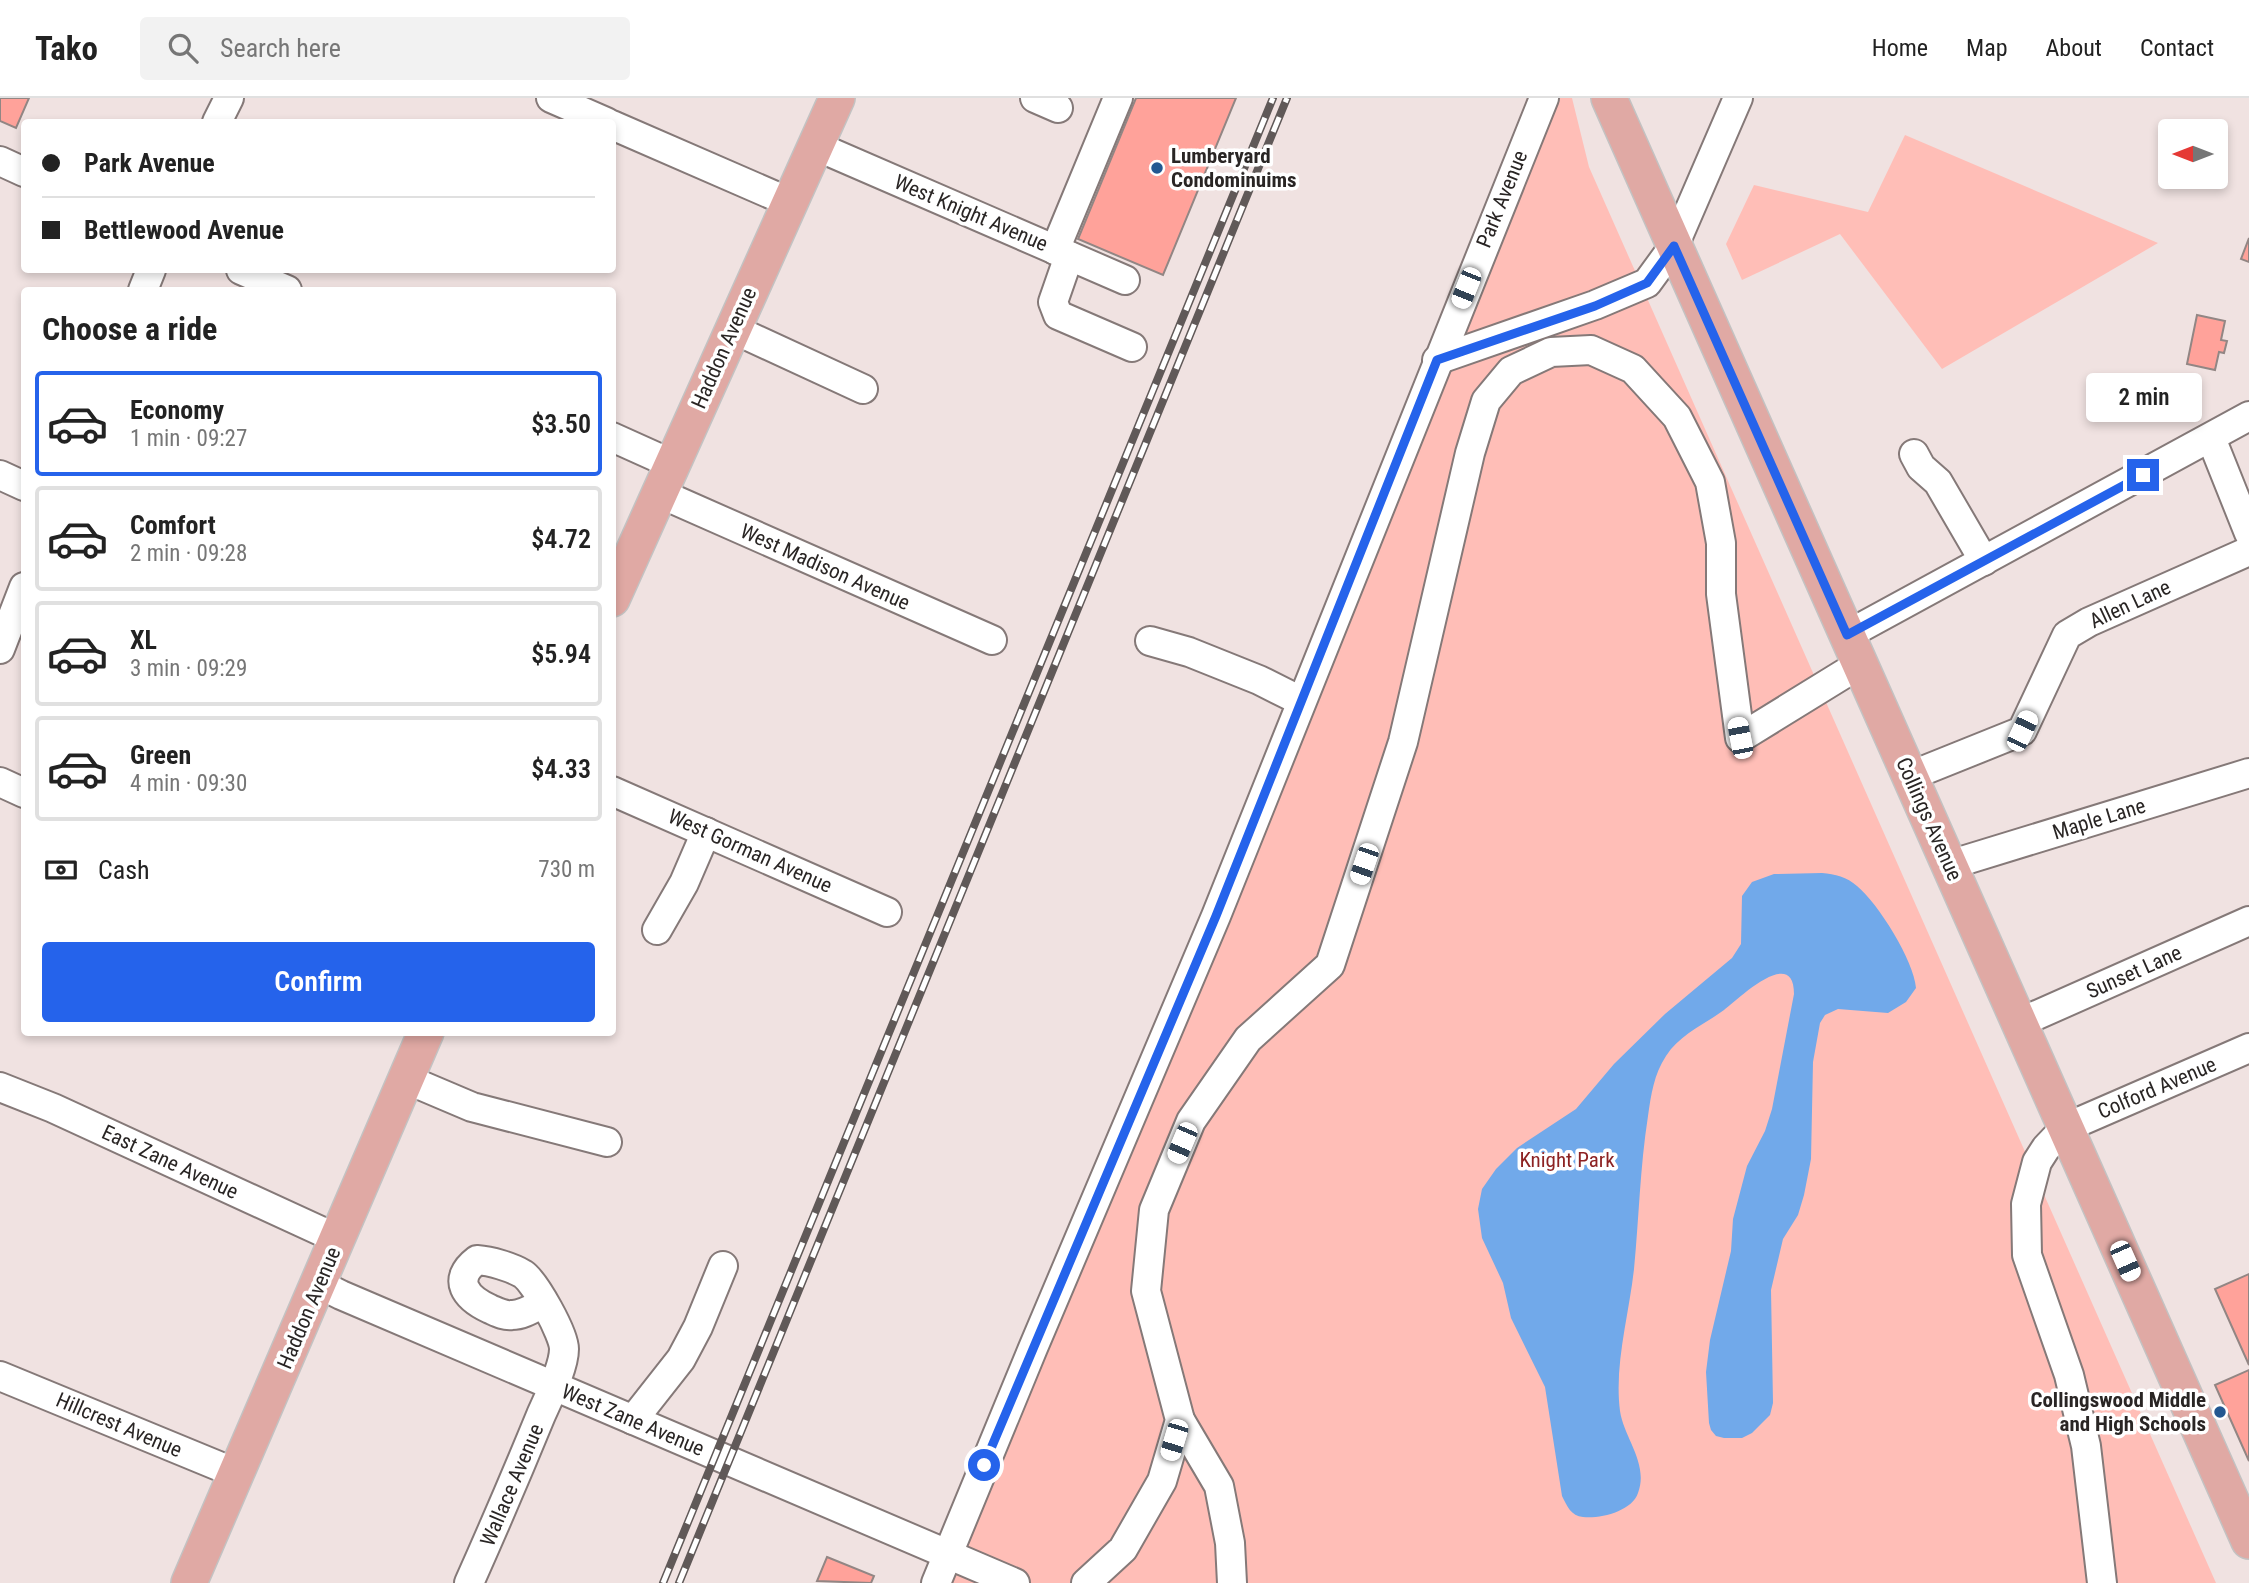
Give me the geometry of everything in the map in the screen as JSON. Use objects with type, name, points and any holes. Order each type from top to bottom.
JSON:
[{"type":"main road","name":"Haddon Avenue","points":[[616,590],[837,98]]},
{"type":"main road","name":"Collings Avenue","points":[[1609,98],[2249,1541]]},
{"type":"main road","name":"Haddon Avenue","points":[[189,1583],[424,1036]]},
{"type":"street","points":[[219,119],[229,98]]},
{"type":"street","points":[[551,98],[599,119]]},
{"type":"street","points":[[1118,98],[1062,253],[1053,302],[1058,315],[1132,347]]},
{"type":"street","name":"Park Avenue","points":[[936,1583],[1032,1348],[1216,916],[1544,98]]},
{"type":"street","points":[[1437,360],[1595,306],[1647,283],[1674,246],[1738,98]]},
{"type":"street","points":[[616,127],[789,202]]},
{"type":"street","name":"West Knight Avenue","points":[[816,146],[1125,280]]},
{"type":"street","points":[[0,161],[21,171]]},
{"type":"street","points":[[248,273],[280,287]]},
{"type":"street","points":[[733,329],[863,389]]},
{"type":"street","points":[[1231,1583],[1230,1543],[1219,1486],[1181,1420],[1146,1291],[1154,1210],[1191,1121],[1248,1039],[1330,965],[1403,742],[1469,453],[1486,401],[1511,371],[1551,352],[1591,350],[1633,369],[1677,417],[1710,482],[1721,543],[1721,594],[1740,738],[1854,650],[1984,561],[2249,416]]},
{"type":"street","points":[[2211,438],[2249,533]]},
{"type":"street","name":"West Madison Avenue","points":[[616,440],[665,478],[992,640]]},
{"type":"street","points":[[1914,454],[1921,467],[1938,482],[1984,561]]},
{"type":"street","points":[[0,475],[21,485]]},
{"type":"street","name":"Allen Lane","points":[[1910,776],[2022,731],[2067,635],[2088,622],[2249,551]]},
{"type":"street","points":[[0,649],[21,595]]},
{"type":"street","points":[[1150,641],[1189,652],[1259,680],[1301,701]]},
{"type":"street","name":"Maple Lane","points":[[1949,865],[2249,773]]},
{"type":"street","points":[[0,782],[21,792]]},
{"type":"street","name":"West Gorman Avenue","points":[[616,793],[887,912]]},
{"type":"street","points":[[657,930],[684,883],[706,832]]},
{"type":"street","name":"Sunset Lane","points":[[2019,1023],[2249,921]]},
{"type":"street","name":"Colford Avenue","points":[[2066,1128],[2249,1048]]},
{"type":"street","points":[[406,1079],[472,1107],[607,1142]]},
{"type":"street","name":"East Zane Avenue","points":[[0,1087],[53,1108],[338,1239]]},
{"type":"street","points":[[2066,1128],[2046,1148],[2037,1162],[2026,1204],[2026,1255],[2069,1375],[2087,1446],[2102,1583]]},
{"type":"street","points":[[633,1420],[681,1359],[698,1327],[723,1266]]},
{"type":"street","name":"West Zane Avenue","points":[[319,1284],[1016,1583]]},
{"type":"street","name":"Wallace Avenue","points":[[469,1583],[553,1386],[564,1347],[560,1331],[543,1303]]},
{"type":"street","name":"Hillcrest Avenue","points":[[0,1376],[238,1474]]},
{"type":"street","points":[[1086,1583],[1123,1549],[1162,1481],[1181,1420]]},
{"type":"green space","name":"Knight Park","points":[[1545,98],[1572,98],[1589,167],[2216,1583],[937,1583]]},
{"type":"green space","points":[[1905,135],[2158,243],[1942,369],[1840,234],[1742,280],[1726,244],[1754,185],[1868,212]]},
{"type":"water","points":[[1822,873],[1849,880],[1875,905],[1902,948],[1916,988],[1906,1002],[1888,1013],[1838,1009],[1825,1015],[1820,1023],[1813,1062],[1811,1159],[1798,1215],[1783,1239],[1771,1290],[1773,1403],[1770,1415],[1752,1433],[1742,1438],[1716,1436],[1709,1423],[1706,1372],[1710,1340],[1731,1251],[1733,1219],[1747,1166],[1765,1131],[1772,1109],[1794,994],[1791,980],[1785,974],[1775,975],[1751,988],[1685,1036],[1672,1048],[1659,1070],[1645,1135],[1634,1269],[1619,1376],[1622,1421],[1638,1461],[1641,1482],[1635,1499],[1623,1509],[1598,1517],[1575,1515],[1562,1496],[1545,1387],[1511,1318],[1503,1283],[1482,1238],[1478,1209],[1482,1189],[1496,1169],[1517,1148],[1576,1109],[1614,1064],[1665,1014],[1732,958],[1741,944],[1742,896],[1752,882],[1774,874]]},
{"type":"building","points":[[0,98],[29,98],[16,128],[0,121]]},
{"type":"building","name":"Lumberyard Condominuims","points":[[1136,98],[1236,98],[1163,275],[1078,239]]},
{"type":"building","points":[[2249,238],[2249,262],[2241,259]]},
{"type":"building","points":[[2197,315],[2225,321],[2221,340],[2227,341],[2224,353],[2219,352],[2215,370],[2187,364]]},
{"type":"building","points":[[2249,1274],[2249,1365],[2215,1289]]},
{"type":"building","points":[[2249,1370],[2249,1461],[2215,1385]]},
{"type":"building","points":[[827,1557],[874,1576],[871,1583],[817,1581]]},
{"type":"railway","points":[[663,1583],[1273,98]]},
{"type":"railway","points":[[679,1583],[1287,98]]},
{"type":"place","name":"Lumberyard Condominuims","points":[[1157,168]]},
{"type":"place","name":"Collingswood Middle and High Schools","points":[[2220,1412]]},
{"type":"route","points":[[984,1465],[1216,916],[1437,360],[1595,306],[1647,283],[1674,246],[1847,635],[2143,475]]}]
